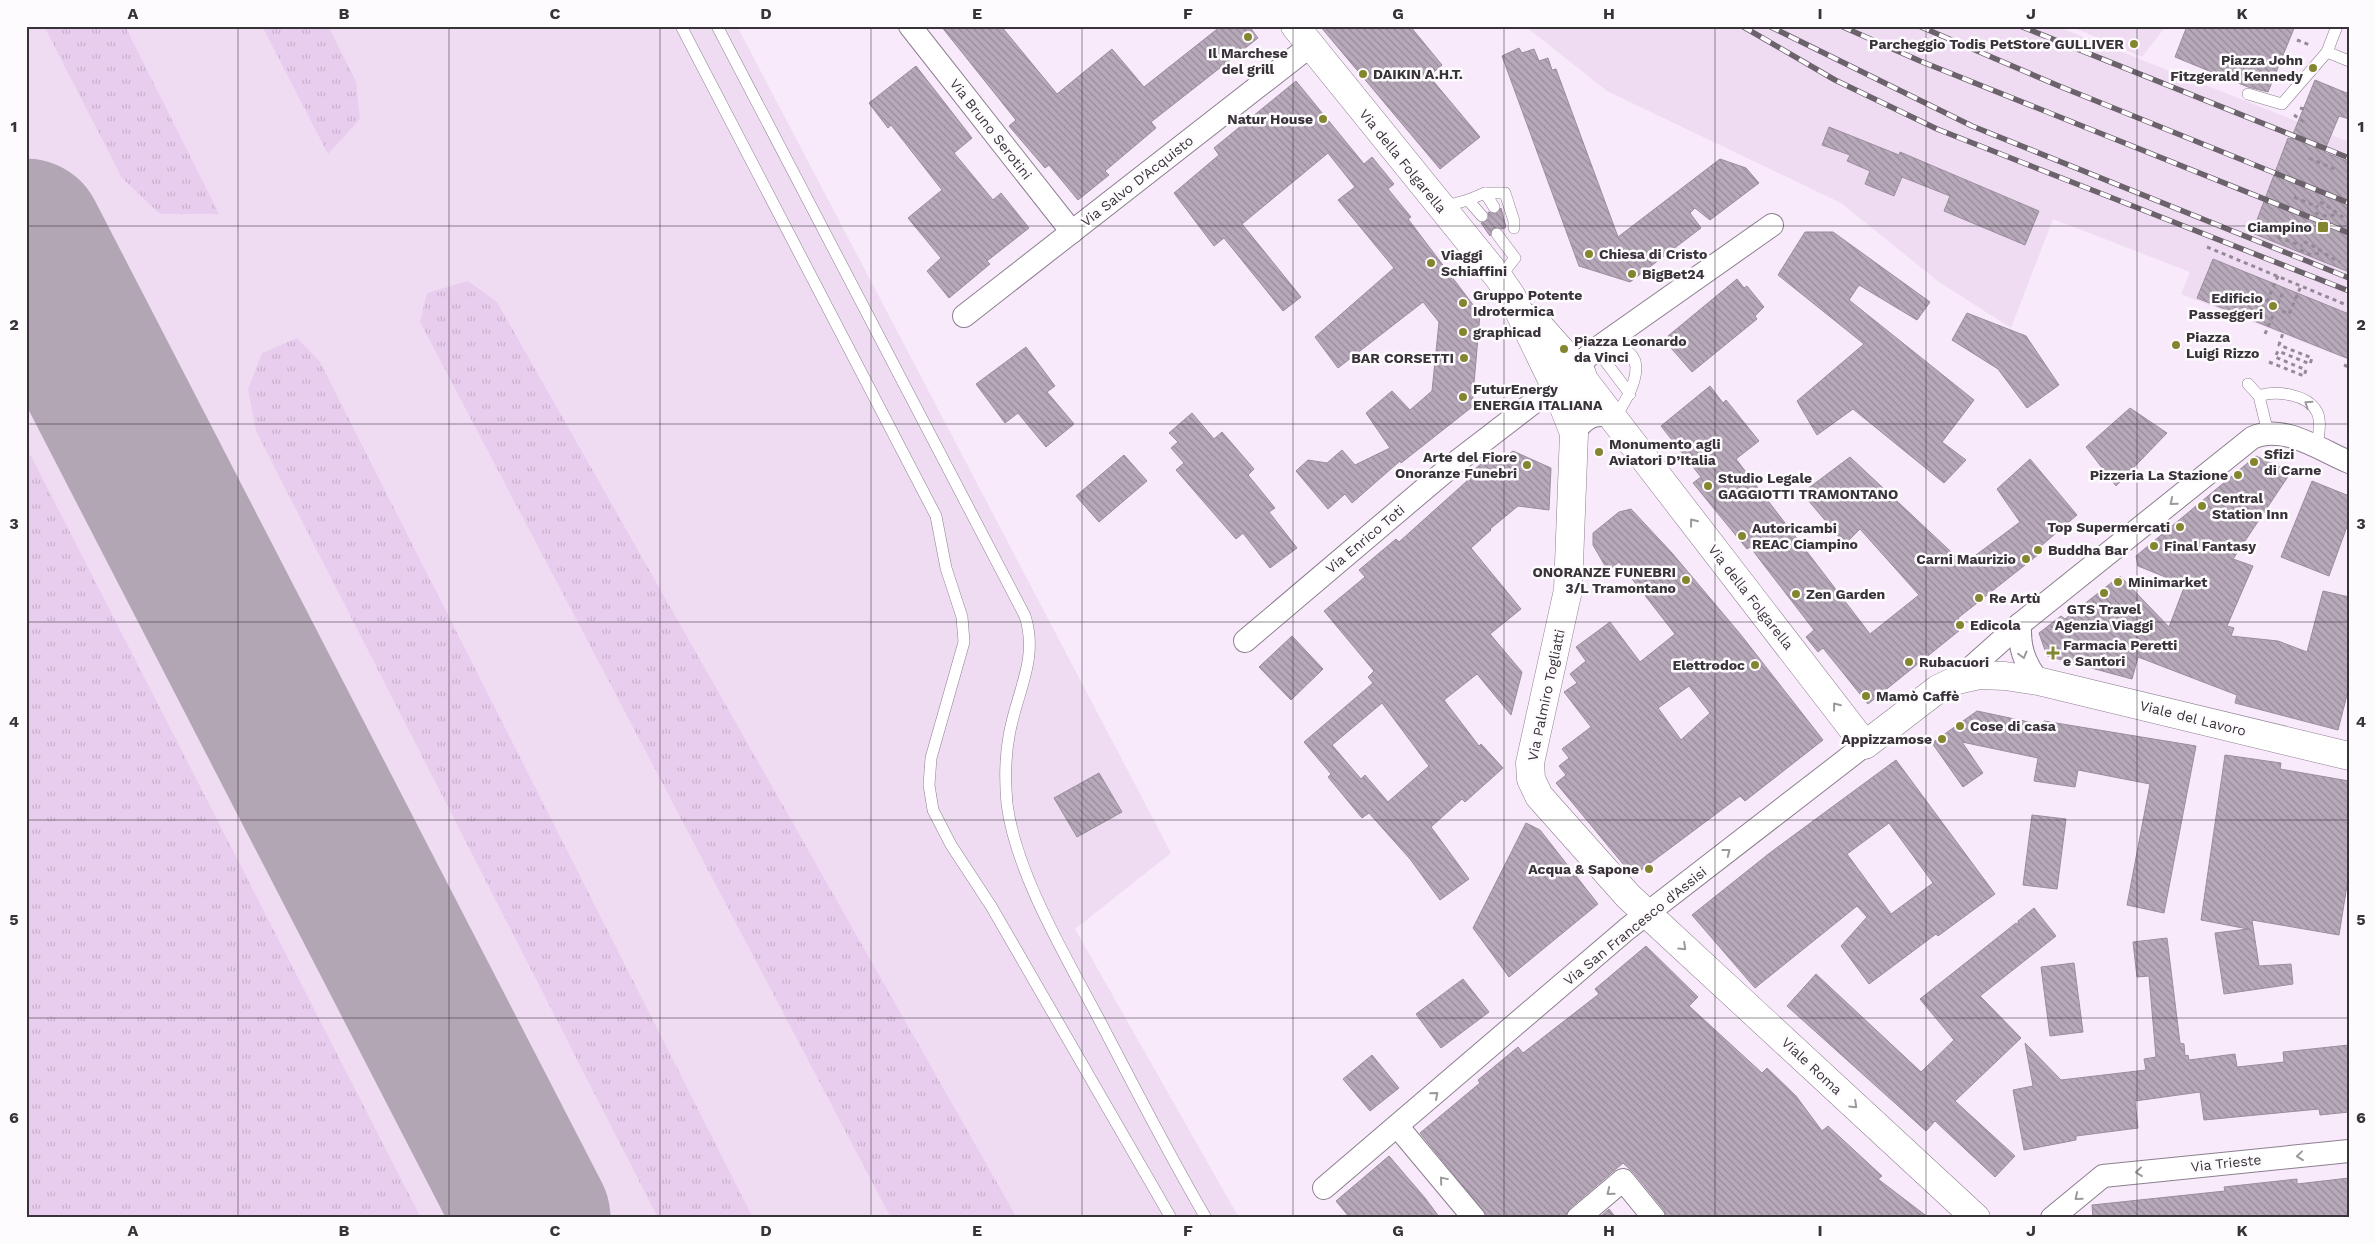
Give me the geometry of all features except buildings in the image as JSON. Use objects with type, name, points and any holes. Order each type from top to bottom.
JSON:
[{"type":"street","name":"Via Bruno Serotini","points":[[910,26],[1072,232]]},
{"type":"street","name":"Via Salvo D'Acquisto","points":[[964,316],[1072,232],[1302,36]]},
{"type":"street","name":"Via della Folgarella","points":[[1302,36],[1440,207],[1511,270]]},
{"type":"street","points":[[1579,374],[1596,348],[1772,225]]},
{"type":"street","points":[[1511,270],[1579,374],[1611,417]]},
{"type":"street","points":[[1511,270],[1574,432],[1586,418],[1596,415],[1611,417]]},
{"type":"street","points":[[1556,388],[1555,376],[1561,369],[1579,374]]},
{"type":"street","name":"Via Enrico Toti","points":[[1245,642],[1487,437],[1556,388]]},
{"type":"street","name":"Via della Folgarella","points":[[1611,417],[1865,745]]},
{"type":"street","name":"Via Palmiro Togliatti","points":[[1574,432],[1568,590],[1530,763],[1530,779],[1539,796],[1628,896],[1647,914]]},
{"type":"street","points":[[2268,432],[2287,436],[2349,462]]},
{"type":"street","name":"Via San Francesco d'Assisi","points":[[1957,680],[2020,624],[2252,438],[2268,432]]},
{"type":"street","points":[[2020,624],[2020,643],[2025,664],[2038,681]]},
{"type":"street","name":"Via San Francesco d'Assisi","points":[[1324,1188],[1398,1127],[1627,929],[1938,689],[1957,680],[1979,676],[2005,676],[2038,681]]},
{"type":"street","name":"Viale del Lavoro","points":[[2038,681],[2349,756]]},
{"type":"street","name":"Viale Roma","points":[[1647,914],[1976,1218]]},
{"type":"street","points":[[1398,1127],[1474,1218]]},
{"type":"street","name":"Via Trieste","points":[[2052,1218],[2103,1176],[2349,1151]]},
{"type":"street","points":[[1578,1218],[1623,1180],[1654,1218]]},
{"type":"lane","points":[[681,26],[936,516],[946,568],[962,617],[964,642],[931,758],[929,785],[935,817],[951,846],[1008,935],[1171,1218]]},
{"type":"lane","points":[[717,26],[1025,616],[1030,634],[1030,654],[1012,723],[1006,757],[1007,797],[1012,831],[1034,889],[1068,961],[1206,1218]]},
{"type":"lane","points":[[2248,94],[2282,104],[2327,52],[2338,26]]},
{"type":"lane","points":[[2327,52],[2349,61]]},
{"type":"lane","points":[[1440,207],[1485,194],[1505,194],[1514,221],[1514,228],[1509,224]]},
{"type":"lane","points":[[1485,194],[1494,207]]},
{"type":"lane","points":[[1468,200],[1482,216]]},
{"type":"lane","points":[[1496,234],[1511,270]]},
{"type":"lane","points":[[1596,348],[1630,394]]},
{"type":"lane","points":[[1596,348],[1621,348],[1633,357],[1637,370],[1630,394],[1611,417]]},
{"type":"lane","points":[[2248,384],[2259,396],[2268,432]]},
{"type":"lane","points":[[2259,396],[2267,393],[2281,393],[2311,405],[2319,418],[2316,448]]},
{"type":"path","points":[[2309,158],[2334,169]]},
{"type":"path","points":[[2294,197],[2318,207]]},
{"type":"path","points":[[2320,202],[2329,206],[2336,215]]},
{"type":"path","points":[[2315,212],[2325,216],[2336,215],[2349,220]]},
{"type":"path","points":[[2278,237],[2315,246],[2321,253],[2340,262]]},
{"type":"path","points":[[2207,247],[2349,306]]},
{"type":"path","points":[[2300,250],[2311,254],[2321,253]]},
{"type":"path","points":[[2278,276],[2266,304],[2276,309],[2289,314],[2301,286]]},
{"type":"path","points":[[2265,334],[2283,292]]},
{"type":"path","points":[[2269,362],[2304,376],[2306,370],[2275,356],[2278,351],[2310,364],[2312,358],[2279,346],[2283,333]]},
{"type":"path","points":[[2344,365],[2349,367]]},
{"type":"shaded area","points":[[26,26],[737,26],[1171,853],[1075,929],[1239,1218],[26,1218]]},
{"type":"shaded area","points":[[1525,26],[2056,26],[2349,142],[2349,360],[2181,294],[2190,272],[2053,219],[2011,328],[1939,282],[1841,203],[1607,91]]},
{"type":"shaded area","points":[[2070,26],[2166,26],[2142,57]]},
{"type":"green space","points":[[44,26],[125,26],[219,214],[160,214],[122,178]]},
{"type":"green space","points":[[262,26],[328,26],[356,81],[360,119],[328,154]]},
{"type":"green space","points":[[468,281],[497,302],[1017,1218],[891,1218],[420,322],[427,293]]},
{"type":"green space","points":[[297,338],[320,362],[753,1218],[658,1218],[256,431],[248,389],[262,353]]},
{"type":"green space","points":[[26,453],[31,456],[421,1218],[26,1218]]},
{"type":"taxiway","points":[[26,327],[49,335],[65,344],[97,373]]},
{"type":"runway","points":[[26,236],[533,1218]]},
{"type":"railway","points":[[1742,26],[1835,80],[1937,129],[2349,291]]},
{"type":"railway","points":[[1769,26],[1972,126],[2349,278]]},
{"type":"railway","points":[[1841,26],[1920,61],[2349,233]]},
{"type":"railway","points":[[1919,26],[2059,86],[2349,203]]},
{"type":"railway","points":[[2020,26],[2349,158]]},
{"type":"place","name":"Il Marchese del grill","points":[[1248,37]]},
{"type":"place","name":"Parcheggio Todis PetStore GULLIVER","points":[[2134,44]]},
{"type":"place","name":"Piazza John Fitzgerald Kennedy","points":[[2313,68]]},
{"type":"place","name":"DAIKIN A.H.T.","points":[[1363,74]]},
{"type":"place","name":"Natur House","points":[[1323,119]]},
{"type":"place","name":"Ciampino","points":[[2323,227]]},
{"type":"place","name":"Chiesa di Cristo","points":[[1589,254]]},
{"type":"place","name":"Viaggi Schiaffini","points":[[1431,263]]},
{"type":"place","name":"BigBet24","points":[[1632,274]]},
{"type":"place","name":"Gruppo Potente Idrotermica","points":[[1463,303]]},
{"type":"place","name":"Edificio Passeggeri","points":[[2273,306]]},
{"type":"place","name":"graphicad","points":[[1463,332]]},
{"type":"place","name":"Piazza Luigi Rizzo","points":[[2176,345]]},
{"type":"place","name":"Piazza Leonardo da Vinci","points":[[1564,349]]},
{"type":"place","name":"BAR CORSETTI","points":[[1464,358]]},
{"type":"place","name":"FuturEnergy ENERGIA ITALIANA","points":[[1463,397]]},
{"type":"place","name":"Monumento agli Aviatori D’Italia","points":[[1599,452]]},
{"type":"place","name":"Sfizi di Carne","points":[[2254,462]]},
{"type":"place","name":"Arte del Fiore Onoranze Funebri","points":[[1527,465]]},
{"type":"place","name":"Pizzeria La Stazione","points":[[2238,475]]},
{"type":"place","name":"Studio Legale GAGGIOTTI TRAMONTANO","points":[[1708,486]]},
{"type":"place","name":"Central Station Inn","points":[[2202,506]]},
{"type":"place","name":"Top Supermercati","points":[[2180,527]]},
{"type":"place","name":"Autoricambi REAC Ciampino","points":[[1742,536]]},
{"type":"place","name":"Final Fantasy","points":[[2154,546]]},
{"type":"place","name":"Buddha Bar","points":[[2038,550]]},
{"type":"place","name":"Carni Maurizio","points":[[2026,559]]},
{"type":"place","name":"ONORANZE FUNEBRI 3/L Tramontano","points":[[1686,580]]},
{"type":"place","name":"Minimarket","points":[[2118,582]]},
{"type":"place","name":"GTS Travel Agenzia Viaggi","points":[[2104,593]]},
{"type":"place","name":"Zen Garden","points":[[1796,594]]},
{"type":"place","name":"Re Artù","points":[[1979,598]]},
{"type":"place","name":"Edicola","points":[[1960,625]]},
{"type":"place","name":"Farmacia Peretti e Santori","points":[[2053,653]]},
{"type":"place","name":"Rubacuori","points":[[1909,662]]},
{"type":"place","name":"Elettrodoc","points":[[1755,665]]},
{"type":"place","name":"Mamò Caffè","points":[[1866,696]]},
{"type":"place","name":"Cose di casa","points":[[1960,726]]},
{"type":"place","name":"Appizzamose","points":[[1942,739]]},
{"type":"place","name":"Acqua & Sapone","points":[[1649,869]]}]
